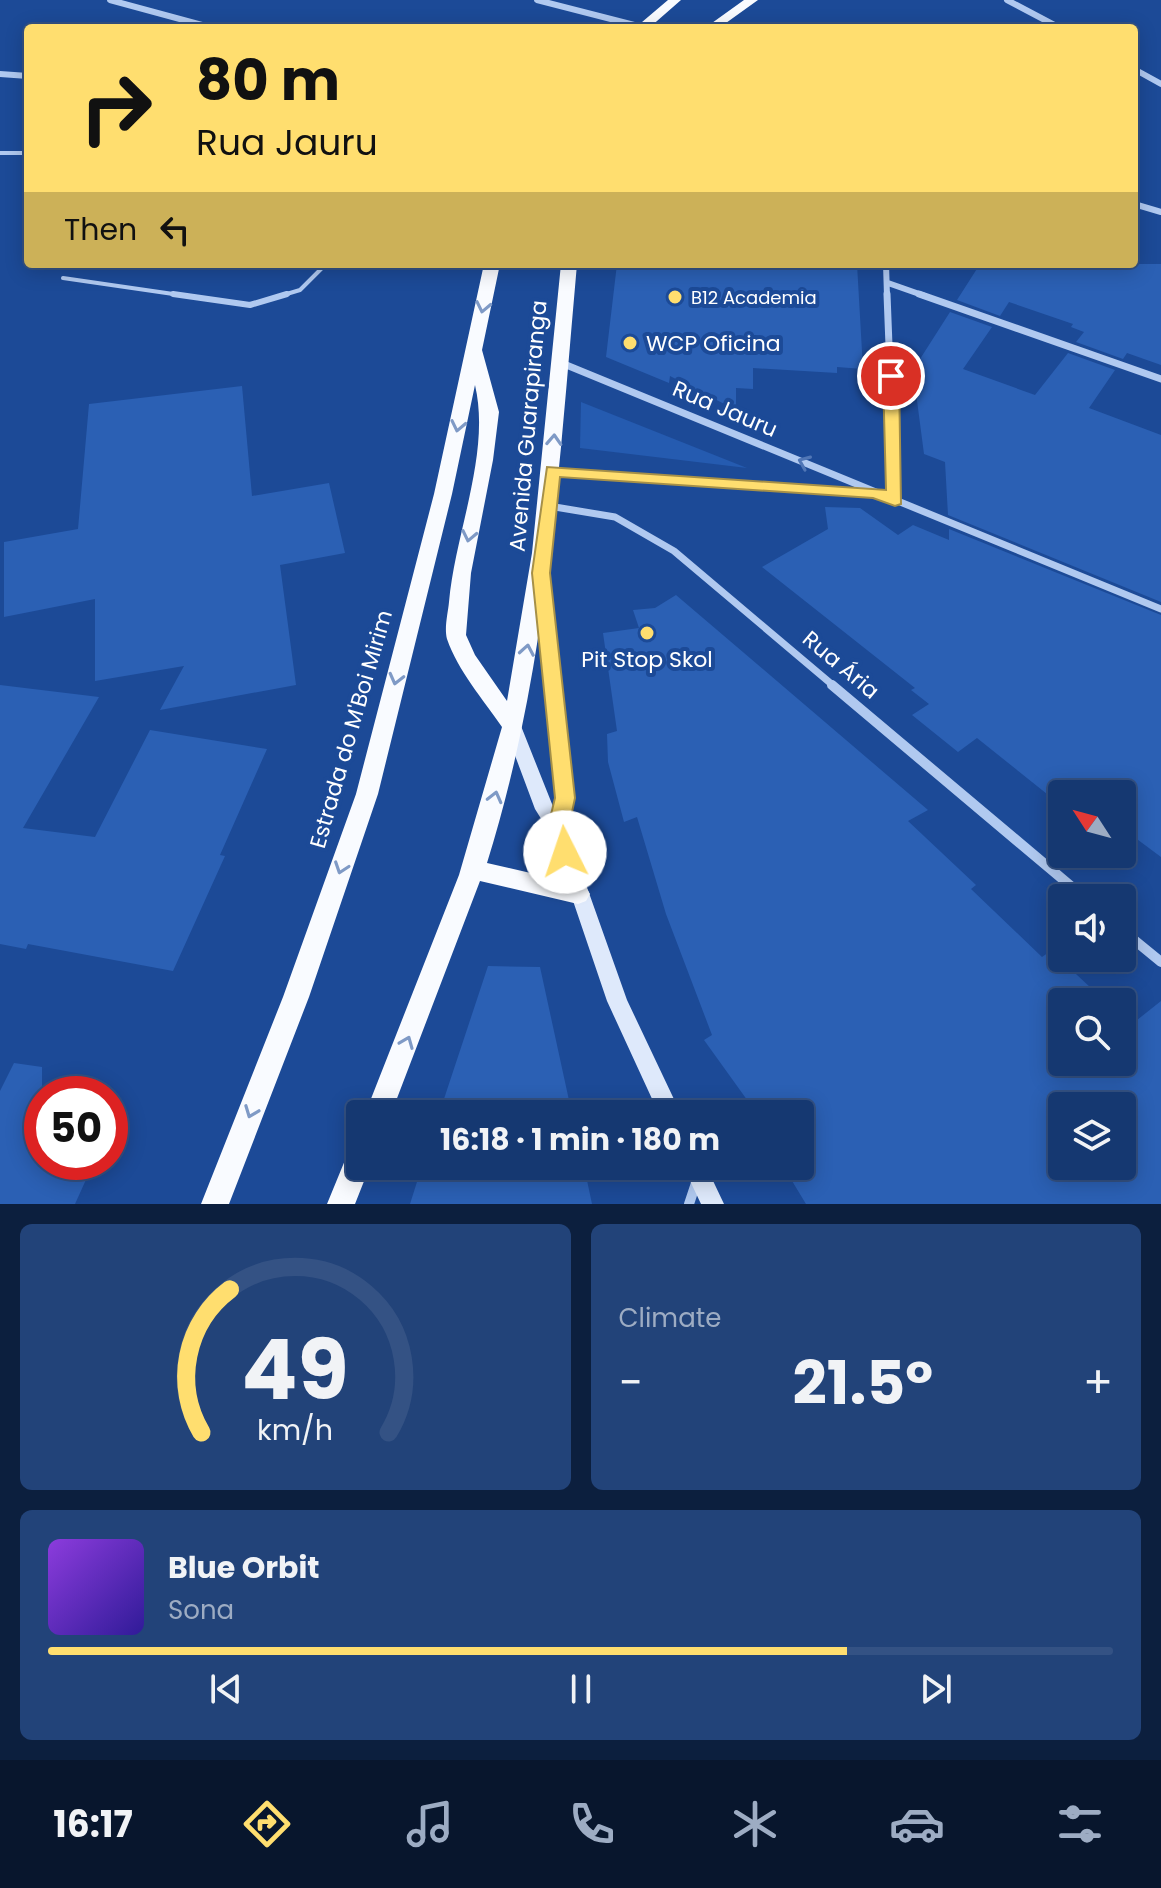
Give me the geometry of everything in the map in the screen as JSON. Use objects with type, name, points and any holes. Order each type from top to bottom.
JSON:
[{"type":"main road","points":[[647,24],[675,0]]},
{"type":"main road","points":[[717,24],[752,0]]},
{"type":"main road","points":[[491,268],[474,350],[487,390],[490,412],[484,460],[461,573],[456,635],[466,658],[513,726]]},
{"type":"main road","name":"Avenida Guarapiranga","points":[[558,831],[565,798],[541,573],[569,268]]},
{"type":"main road","name":"Estrada do M'Boi Mirim","points":[[215,1204],[296,997],[367,794],[443,494],[474,350]]},
{"type":"main road","points":[[384,1100],[474,870],[513,726],[541,573]]},
{"type":"main road","name":"Avenida Guarapiranga","points":[[513,726],[544,809],[558,831],[617,1001],[663,1100]]},
{"type":"main road","points":[[474,870],[578,894]]},
{"type":"main road","points":[[341,1204],[351,1180]]},
{"type":"main road","points":[[701,1180],[713,1204]]},
{"type":"street","points":[[110,0],[198,24]]},
{"type":"street","points":[[126,5],[134,0]]},
{"type":"street","points":[[537,0],[627,24]]},
{"type":"street","points":[[1007,0],[1051,24]]},
{"type":"street","points":[[1138,71],[1161,84]]},
{"type":"street","points":[[0,74],[24,76]]},
{"type":"street","points":[[1138,205],[1161,212]]},
{"type":"street","points":[[886,268],[895,500]]},
{"type":"street","points":[[888,283],[1161,379]]},
{"type":"street","name":"Rua Jauru","points":[[559,362],[1161,609]]},
{"type":"street","name":"Rua Jauru","points":[[552,471],[876,492]]},
{"type":"street","name":"Rua Ária","points":[[549,506],[615,517],[674,551],[1068,884]]},
{"type":"street","points":[[1136,941],[1161,962]]},
{"type":"street","points":[[689,1204],[694,1180]]},
{"type":"lane","points":[[0,153],[24,153]]},
{"type":"lane","points":[[63,278],[250,305],[300,290],[322,268]]},
{"type":"shaded area","points":[[581,402],[747,468],[580,448]]},
{"type":"building","points":[[1138,264],[1161,264],[1161,365],[1127,353],[1123,359],[1076,342],[1084,332],[1071,327],[1073,324],[1009,302],[1000,316],[957,300],[977,268],[1138,268]]},
{"type":"building","points":[[617,268],[857,268],[863,369],[837,367],[837,373],[753,368],[753,389],[736,388],[736,410],[670,376],[669,383],[606,357]]},
{"type":"building","points":[[950,312],[992,327],[963,369],[1035,395],[1068,353],[1115,370],[1089,408],[1161,435],[1161,602],[948,515],[945,462],[924,454],[913,370]]},
{"type":"building","points":[[242,386],[252,496],[329,483],[345,553],[280,565],[296,685],[160,710],[184,666],[95,681],[95,599],[4,617],[4,542],[78,529],[89,404]]},
{"type":"building","points":[[825,507],[860,508],[898,535],[913,525],[949,540],[949,529],[1161,615],[1161,857],[1136,838],[1136,780],[1048,780],[1047,794],[977,738],[958,752],[912,715],[929,704],[911,690],[915,688],[762,567],[828,529]]},
{"type":"building","points":[[676,595],[928,810],[908,821],[976,885],[971,889],[1042,957],[1048,953],[1048,972],[1074,972],[1091,988],[1048,988],[1048,1076],[1136,1076],[1136,1021],[1161,1001],[1161,1204],[806,1204],[791,1180],[814,1180],[814,1100],[747,1100],[704,1040],[712,1035],[666,914],[637,817],[624,822],[608,762],[607,734],[617,731],[603,633],[639,628],[633,610],[655,608]]},
{"type":"building","points":[[0,685],[99,697],[23,828],[95,837],[150,730],[267,749],[220,855],[225,856],[173,971],[28,944],[26,949],[0,944]]},
{"type":"building","points":[[488,966],[540,967],[569,1100],[444,1100]]},
{"type":"building","points":[[14,1063],[42,1067],[42,1076],[24,1076],[24,1180],[86,1180],[75,1204],[0,1204],[0,1091]]},
{"type":"building","points":[[418,1180],[587,1180],[592,1204],[410,1204]]},
{"type":"place","name":"B12 Academia","points":[[675,297]]},
{"type":"place","name":"WCP Oficina","points":[[630,343]]},
{"type":"place","name":"Pit Stop Skol","points":[[647,633]]},
{"type":"route","points":[[565,852],[558,831],[565,798],[541,573],[552,471],[876,492],[895,500],[891,376]]}]
